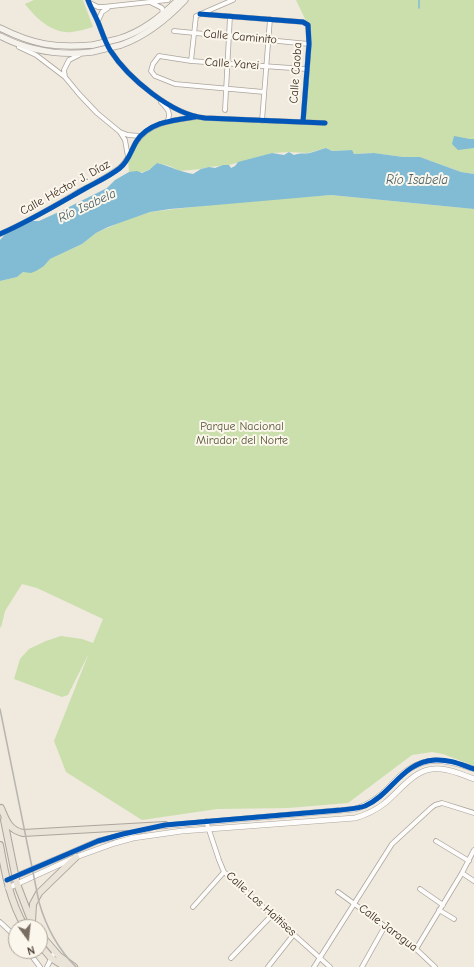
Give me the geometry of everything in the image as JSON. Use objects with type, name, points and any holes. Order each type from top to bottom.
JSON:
[{"type":"main road","points":[[0,28],[31,42],[42,45],[65,47],[120,42],[163,14],[178,0]]},
{"type":"main road","points":[[1,36],[34,50],[67,54],[89,52],[138,38],[157,25],[185,0]]},
{"type":"main road","points":[[0,801],[7,824],[14,830],[23,833],[165,825]]},
{"type":"main road","points":[[2,808],[15,877],[32,919]]},
{"type":"main road","points":[[0,845],[8,888],[20,919]]},
{"type":"main road","points":[[34,919],[34,904],[39,893],[76,857]]},
{"type":"main road","points":[[48,943],[69,966]]},
{"type":"main road","points":[[48,954],[51,958],[69,966]]},
{"type":"street","points":[[89,1],[98,7],[110,7],[168,0]]},
{"type":"street","points":[[198,15],[234,0]]},
{"type":"street","points":[[89,1],[111,51],[125,68],[168,109],[169,118],[167,122]]},
{"type":"street","points":[[150,2],[160,6],[163,10],[163,14]]},
{"type":"street","points":[[98,22],[99,16],[102,12],[110,7]]},
{"type":"street","points":[[198,15],[270,19],[262,121]]},
{"type":"street","points":[[191,61],[194,33],[198,15]]},
{"type":"street","points":[[225,110],[230,16]]},
{"type":"street","name":"Calle Caoba","points":[[270,19],[303,22],[308,25],[309,44],[303,122]]},
{"type":"street","name":"Calle Caminito","points":[[174,31],[309,44]]},
{"type":"street","points":[[1,36],[36,55],[65,77],[97,113],[120,132],[125,140],[128,158]]},
{"type":"street","points":[[65,77],[64,70],[69,60],[74,56],[89,52]]},
{"type":"street","name":"Calle Yarei","points":[[226,88],[175,84],[155,76],[151,71],[158,56],[191,61],[306,69]]},
{"type":"street","points":[[226,88],[264,92]]},
{"type":"street","points":[[158,99],[176,109],[197,117],[325,123]]},
{"type":"street","name":"Calle Héctor J. Díaz","points":[[0,234],[59,203],[120,168],[128,158],[140,136],[153,127],[167,122],[197,117]]},
{"type":"street","points":[[120,132],[128,135],[140,136]]},
{"type":"street","points":[[6,880],[98,841],[165,825],[355,809],[378,798],[403,773],[428,761],[449,761],[474,769]]},
{"type":"street","points":[[8,888],[76,857],[133,838],[166,832],[209,828],[355,818],[377,809],[414,776],[426,769],[442,769],[474,779]]},
{"type":"street","points":[[392,784],[399,790]]},
{"type":"street","points":[[314,967],[392,844],[435,805],[442,803],[474,812]]},
{"type":"street","name":"Calle Los Haitises","points":[[206,821],[224,872],[321,957],[330,967]]},
{"type":"street","points":[[436,841],[469,861]]},
{"type":"street","points":[[416,949],[462,873],[474,850]]},
{"type":"street","points":[[193,907],[224,872]]},
{"type":"street","points":[[462,873],[474,881]]},
{"type":"street","points":[[420,890],[443,905]]},
{"type":"street","name":"Calle Jaragua","points":[[338,892],[416,949],[435,967]]},
{"type":"street","points":[[439,910],[454,919]]},
{"type":"street","points":[[231,958],[272,915]]},
{"type":"street","points":[[0,922],[8,929]]},
{"type":"street","points":[[362,967],[385,926]]},
{"type":"street","points":[[268,967],[294,934]]},
{"type":"street","points":[[47,967],[55,951]]},
{"type":"green space","points":[[34,0],[83,0],[93,27],[72,32],[65,32],[51,28],[39,20],[25,4]]},
{"type":"green space","points":[[296,0],[474,0],[474,174],[461,172],[420,157],[403,157],[374,153],[354,154],[351,150],[332,151],[326,148],[308,153],[272,153],[229,165],[201,169],[179,171],[170,166],[157,163],[144,172],[129,172],[128,158],[140,136],[167,122],[197,117],[302,122],[308,25]]},
{"type":"green space","name":"Parque Nacional Mirador del Norte","points":[[331,195],[474,209],[474,766],[443,754],[432,752],[412,755],[348,803],[288,808],[217,809],[142,820],[66,772],[54,741],[89,653],[68,695],[62,697],[14,679],[20,659],[29,649],[61,636],[82,639],[93,643],[103,619],[37,588],[22,584],[5,611],[1,628],[0,626],[0,281],[17,277],[23,272],[44,266],[50,259],[82,244],[96,233],[123,221],[150,212],[235,202]]},
{"type":"water","points":[[454,136],[474,139],[474,148],[458,150],[452,144]]},
{"type":"water","name":"Río Isabela","points":[[326,148],[332,151],[352,150],[354,154],[374,153],[403,157],[420,157],[461,172],[474,174],[474,209],[331,195],[150,212],[108,227],[96,233],[82,244],[50,259],[44,266],[36,271],[31,273],[23,272],[17,277],[0,281],[0,240],[8,231],[30,221],[39,221],[63,210],[107,188],[115,180],[129,172],[137,171],[142,173],[149,170],[157,163],[193,174],[201,169],[209,167],[215,168],[223,165],[229,165],[231,168],[238,162],[272,153],[284,155],[289,152],[294,155],[311,153]]},
{"type":"waterway","points":[[419,0],[419,8]]},
{"type":"railway","points":[[0,709],[39,902],[53,937],[69,960],[76,967]]},
{"type":"cycle path","points":[[88,0],[107,44],[118,61],[139,83],[165,103],[192,115],[205,118],[325,123]]},
{"type":"cycle path","points":[[200,14],[303,22],[308,25],[309,44],[303,122]]},
{"type":"cycle path","points":[[0,234],[22,224],[116,171],[123,166],[136,142],[147,130],[162,123],[195,117]]},
{"type":"cycle path","points":[[7,880],[98,841],[165,825],[362,807],[374,801],[383,794],[405,772],[424,762],[445,760],[474,769]]}]
